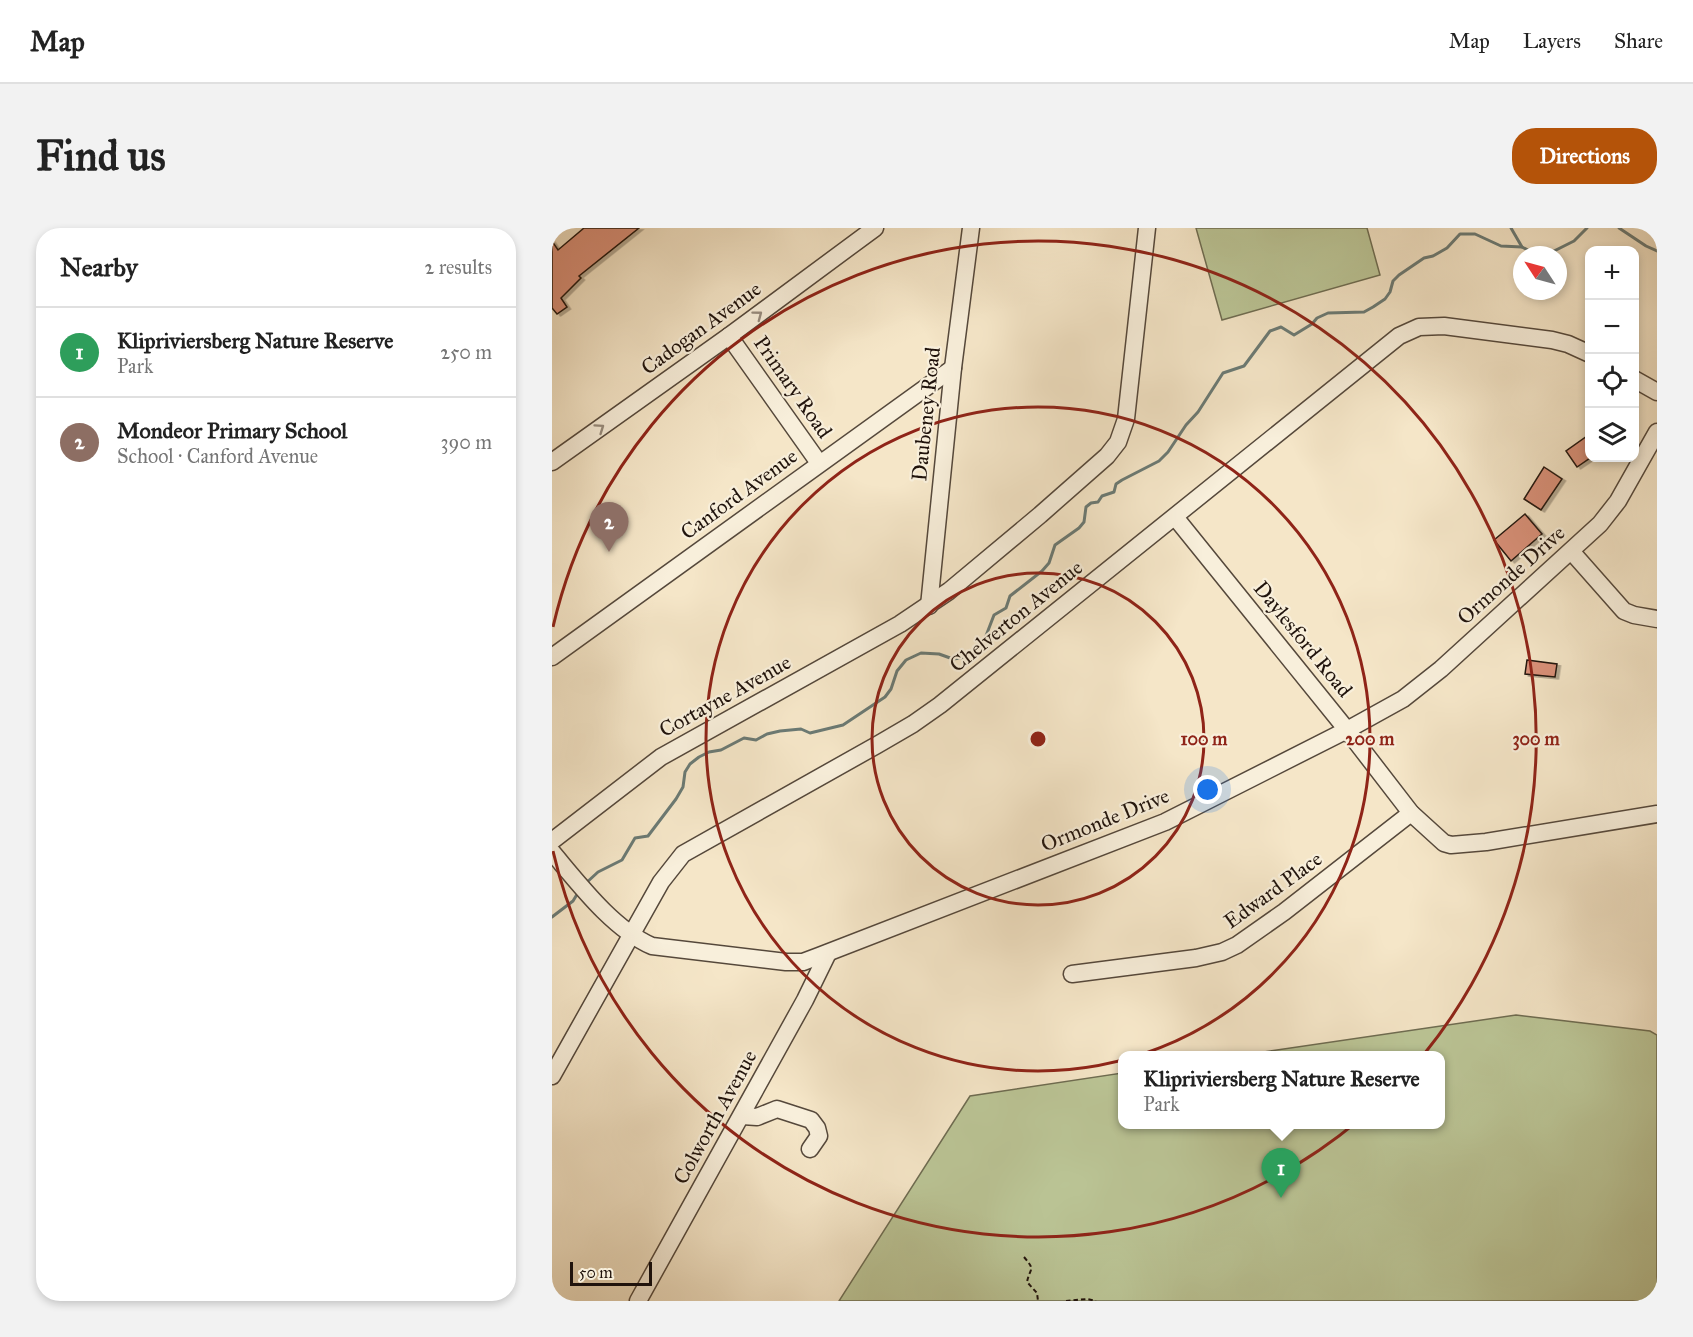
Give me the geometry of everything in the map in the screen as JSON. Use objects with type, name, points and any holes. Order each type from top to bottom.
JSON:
[{"type":"street","name":"Cadogan Avenue","points":[[552,462],[729,336],[875,228]]},
{"type":"street","name":"Daubeney Road","points":[[929,606],[953,368],[971,228]]},
{"type":"street","points":[[929,606],[969,576],[1040,515],[1107,456],[1118,442],[1126,419],[1147,228]]},
{"type":"street","name":"Chelverton Avenue","points":[[552,1076],[661,882],[683,854],[913,724],[964,687],[1408,331],[1430,325],[1488,331],[1552,340],[1585,352]]},
{"type":"street","name":"Primary Road","points":[[729,336],[819,464]]},
{"type":"street","name":"Canford Avenue","points":[[552,657],[953,368]]},
{"type":"street","points":[[1639,381],[1657,392]]},
{"type":"street","name":"Ormonde Drive","points":[[552,852],[614,920],[647,944],[659,948],[786,962],[803,962],[828,953],[1165,822],[1403,699],[1420,687],[1571,551],[1608,514],[1657,432]]},
{"type":"street","name":"Daylesford Road","points":[[1175,517],[1347,729],[1411,813],[1439,839],[1451,845],[1486,842],[1657,814]]},
{"type":"street","points":[[1571,551],[1624,611],[1657,619]]},
{"type":"street","name":"Cortayne Avenue","points":[[552,841],[661,758],[929,606]]},
{"type":"street","name":"Edward Place","points":[[1072,974],[1196,958],[1222,952],[1237,945],[1284,912],[1411,813]]},
{"type":"street","name":"Colworth Avenue","points":[[638,1301],[805,1000],[828,953]]},
{"type":"street","points":[[741,1116],[757,1117],[777,1109],[811,1120],[819,1136],[810,1149]]},
{"type":"path","points":[[1024,1257],[1032,1266],[1027,1282],[1037,1293],[1038,1301]]},
{"type":"path","points":[[1066,1301],[1087,1299],[1096,1301]]},
{"type":"green space","points":[[1196,228],[1367,228],[1380,275],[1222,320]]},
{"type":"green space","points":[[1516,1015],[1650,1031],[1657,1035],[1657,1301],[839,1301],[970,1096],[1118,1074],[1118,1129],[1445,1129],[1445,1051],[1270,1051]]},
{"type":"building","points":[[584,228],[639,228],[579,276],[581,278],[561,298],[567,307],[557,314],[552,308],[552,241],[558,250]]},
{"type":"building","points":[[1585,438],[1585,461],[1577,467],[1566,451]]},
{"type":"building","points":[[1544,467],[1562,479],[1541,510],[1524,499]]},
{"type":"building","points":[[1525,514],[1542,534],[1511,561],[1494,540]]},
{"type":"building","points":[[1527,660],[1557,664],[1555,677],[1525,674]]},
{"type":"waterway","points":[[1511,228],[1521,246]]},
{"type":"waterway","points":[[1564,246],[1574,241],[1587,228]]},
{"type":"waterway","points":[[1619,228],[1657,251]]},
{"type":"waterway","points":[[585,884],[598,872],[622,860],[635,838],[648,836],[676,799],[683,787],[685,772],[690,764],[699,757],[721,750],[744,738],[756,740],[767,734],[801,729],[810,733],[843,725],[885,697],[891,689],[897,671],[906,660],[921,653],[939,654],[953,659],[969,657],[977,652],[994,615],[1006,608],[1010,596],[1049,563],[1055,545],[1079,528],[1084,522],[1086,507],[1098,502],[1102,496],[1114,492],[1116,484],[1122,480],[1159,461],[1198,412],[1223,373],[1244,366],[1270,331],[1281,327],[1294,335],[1328,313],[1364,312],[1385,299],[1393,281],[1399,275],[1424,258],[1447,248],[1460,234],[1475,234],[1501,246],[1513,247]]},
{"type":"waterway","points":[[552,917],[573,901],[579,891]]},
{"type":"place","name":"Mondeor Primary School","points":[[609,552]]},
{"type":"place","name":"Klipriviersberg Nature Reserve","points":[[1281,1198]]}]
